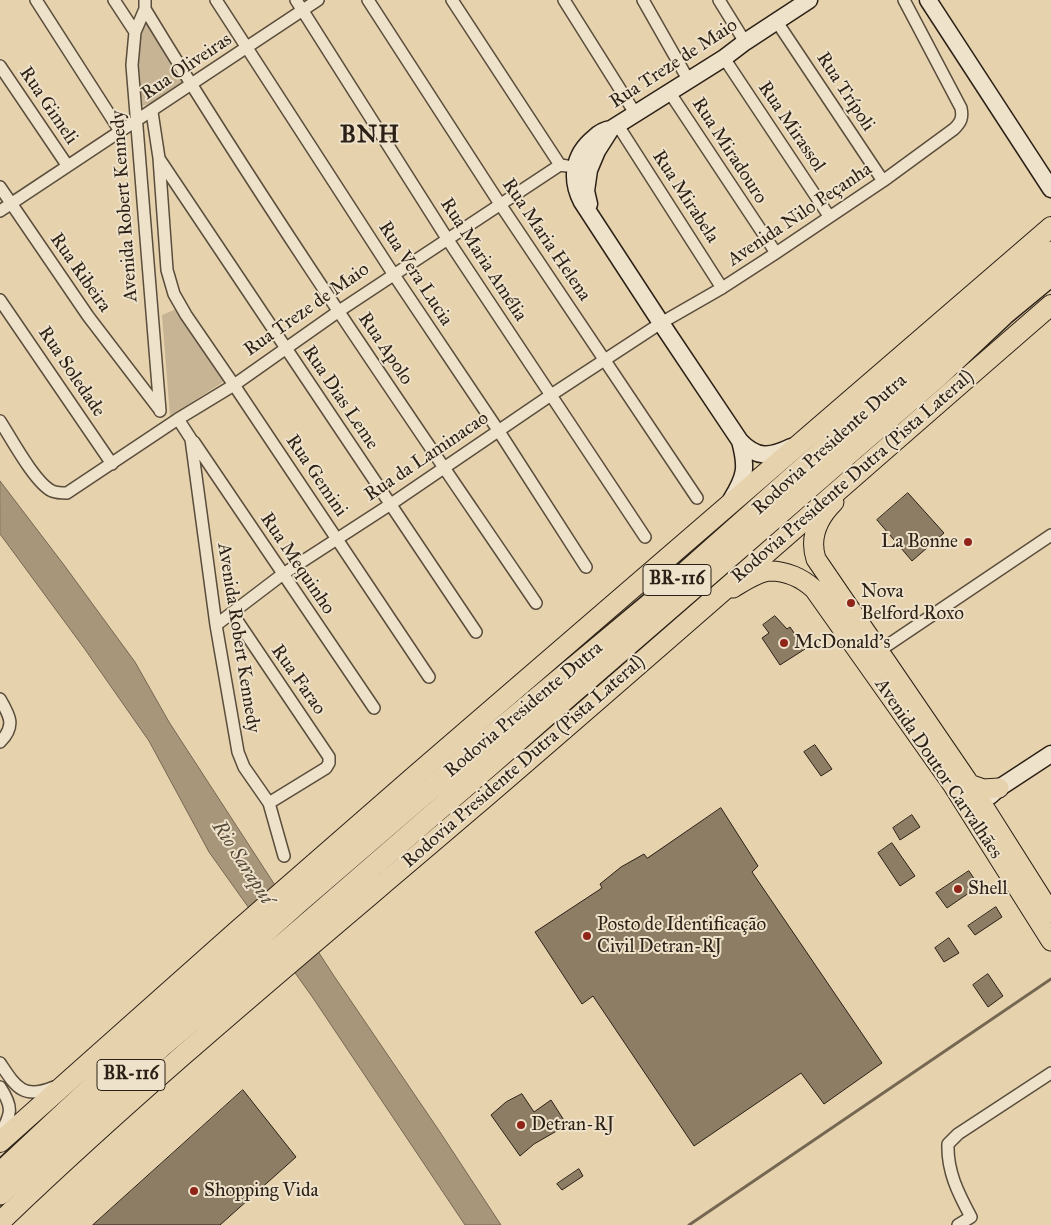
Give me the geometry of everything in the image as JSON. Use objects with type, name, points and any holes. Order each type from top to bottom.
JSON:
[{"type":"highway","name":"BR-116","points":[[294,894],[727,507],[1051,228]]},
{"type":"highway","name":"Rodovia Presidente Dutra","points":[[0,1172],[106,1074],[242,939],[294,894],[487,740],[650,604],[1051,252]]},
{"type":"highway","name":"Rodovia Presidente Dutra","points":[[0,1194],[162,1046],[272,967],[323,923],[937,376],[1004,314],[1051,275]]},
{"type":"highway","name":"Rodovia Presidente Dutra (Pista Lateral)","points":[[323,923],[718,596],[1051,305]]},
{"type":"highway","name":"BR-116","points":[[0,1142],[69,1081],[242,939]]},
{"type":"highway","name":"BR-116","points":[[0,1222],[272,967]]},
{"type":"main road","points":[[928,0],[1051,189]]},
{"type":"main road","name":"Rua Treze de Maio","points":[[568,166],[577,159],[585,146],[600,133],[689,81],[777,22],[804,1]]},
{"type":"main road","name":"Rua Treze de Maio","points":[[590,214],[586,190],[589,170],[597,151],[614,126]]},
{"type":"main road","points":[[568,166],[577,192],[590,214],[740,441],[753,451],[764,455],[777,454],[802,442]]},
{"type":"main road","points":[[727,507],[741,482],[745,469],[740,441]]},
{"type":"main road","points":[[861,470],[824,512],[815,527],[814,552],[816,560],[969,784],[978,812],[1051,913]]},
{"type":"main road","points":[[718,596],[774,567],[787,564],[822,568]]},
{"type":"main road","name":"Avenida Doutor Carvalhães","points":[[769,571],[792,575],[814,589],[952,784],[978,812],[1051,941]]},
{"type":"main road","points":[[978,812],[999,788],[1051,754]]},
{"type":"main road","points":[[969,784],[983,789],[999,788]]},
{"type":"street","points":[[36,0],[120,131]]},
{"type":"street","points":[[114,0],[135,32]]},
{"type":"street","name":"Rua Vera Lucia","points":[[216,0],[586,567]]},
{"type":"street","name":"Rua Oliveiras","points":[[0,211],[248,47],[299,5],[318,0]]},
{"type":"street","name":"Rua Maria Helena","points":[[368,0],[500,204],[697,498]]},
{"type":"street","points":[[452,0],[568,166]]},
{"type":"street","points":[[564,0],[635,113]]},
{"type":"street","points":[[643,0],[689,81]]},
{"type":"street","points":[[719,0],[745,42]]},
{"type":"street","name":"Avenida Nilo Peçanha","points":[[661,323],[722,288],[776,253],[883,181],[960,123],[963,116],[961,108],[904,0]]},
{"type":"street","name":"Avenida Robert Kennedy","points":[[145,4],[135,32],[132,65],[160,411]]},
{"type":"street","name":"Rua Apolo","points":[[145,4],[192,85],[338,311],[536,603]]},
{"type":"street","name":"Rua Maria Amélia","points":[[299,5],[448,240],[645,537]]},
{"type":"street","name":"Rua Trípoli","points":[[777,22],[883,181]]},
{"type":"street","name":"Rua Mirassol","points":[[724,58],[829,216]]},
{"type":"street","name":"Rua Gimeli","points":[[0,66],[67,166]]},
{"type":"street","name":"Rua Miradouro","points":[[670,93],[776,253]]},
{"type":"street","name":"Avenida Robert Kennedy","points":[[152,112],[159,158],[167,270],[174,294]]},
{"type":"street","name":"Rua Mirabela","points":[[614,126],[722,288]]},
{"type":"street","name":"Rua Dias Leme","points":[[159,158],[476,632]]},
{"type":"street","name":"Rua Treze de Maio","points":[[0,421],[39,482],[50,490],[67,493],[178,419],[234,385],[338,311],[500,204],[568,166]]},
{"type":"street","name":"Rua Ribeira","points":[[0,187],[88,316],[160,411],[169,426]]},
{"type":"street","name":"Rua Gemini","points":[[174,294],[186,315],[429,678]]},
{"type":"street","name":"Rua Soledade","points":[[0,300],[112,464]]},
{"type":"street","name":"Rua da Laminacao","points":[[216,626],[283,574],[661,323]]},
{"type":"street","name":"Avenida Robert Kennedy","points":[[178,419],[192,439],[216,626],[238,752],[244,767],[269,803],[284,856]]},
{"type":"street","name":"Rua Mequinho","points":[[192,439],[374,708]]},
{"type":"street","points":[[878,651],[1051,535]]},
{"type":"street","name":"Rua Farao","points":[[232,613],[326,751],[328,763],[326,768],[269,803]]},
{"type":"street","points":[[0,742],[7,735],[11,726],[1,700]]},
{"type":"street","points":[[0,1063],[19,1088],[28,1093],[41,1092],[69,1081]]},
{"type":"street","points":[[958,1225],[974,1221],[956,1189],[948,1157],[948,1144],[958,1134],[1051,1073]]},
{"type":"street","points":[[0,1087],[9,1103],[10,1110],[0,1135]]},
{"type":"shaded area","points":[[144,17],[184,81],[152,103],[142,106],[135,39]]},
{"type":"shaded area","points":[[176,309],[228,379],[170,416],[162,315]]},
{"type":"water","name":"Rio Sarapuí","points":[[0,481],[135,662],[169,722],[334,976],[501,1225],[465,1225],[313,998],[209,852],[149,741],[84,648],[0,534]]},
{"type":"building","points":[[908,493],[944,533],[912,561],[877,520]]},
{"type":"building","name":"McDonald's","points":[[775,616],[787,629],[790,627],[805,649],[780,665],[762,638],[769,633],[763,625]]},
{"type":"building","points":[[815,745],[832,769],[821,776],[804,752]]},
{"type":"building","points":[[721,808],[758,866],[752,872],[882,1063],[824,1104],[801,1073],[694,1146],[593,996],[582,1004],[535,932],[602,888],[600,884],[621,867],[644,854],[647,858]]},
{"type":"building","points":[[912,815],[920,827],[900,840],[893,828]]},
{"type":"building","points":[[892,843],[915,876],[900,886],[878,853]]},
{"type":"building","name":"Shell","points":[[969,871],[979,886],[947,908],[936,893]]},
{"type":"building","points":[[996,907],[1002,917],[975,935],[968,926]]},
{"type":"building","points":[[949,938],[959,953],[944,962],[935,948]]},
{"type":"building","points":[[988,974],[1003,996],[988,1007],[973,985]]},
{"type":"building","name":"Shopping Vida","points":[[243,1090],[296,1157],[220,1225],[93,1225]]},
{"type":"building","name":"Detran-RJ","points":[[522,1094],[534,1112],[551,1100],[567,1125],[534,1144],[520,1156],[491,1115],[506,1102]]},
{"type":"building","points":[[579,1169],[583,1176],[562,1190],[557,1184]]},
{"type":"waterway","points":[[689,1225],[1051,979]]},
{"type":"place","name":"La Bonne","points":[[968,542]]},
{"type":"place","name":"Nova Belford Roxo","points":[[851,603]]},
{"type":"place","name":"McDonald's","points":[[784,643]]},
{"type":"place","name":"Shell","points":[[958,889]]},
{"type":"place","name":"Posto de Identificação Civil Detran-RJ","points":[[587,936]]},
{"type":"place","name":"Detran-RJ","points":[[521,1125]]},
{"type":"place","name":"Shopping Vida","points":[[194,1191]]},
{"type":"district","name":"BNH","points":[[370,136]]}]
